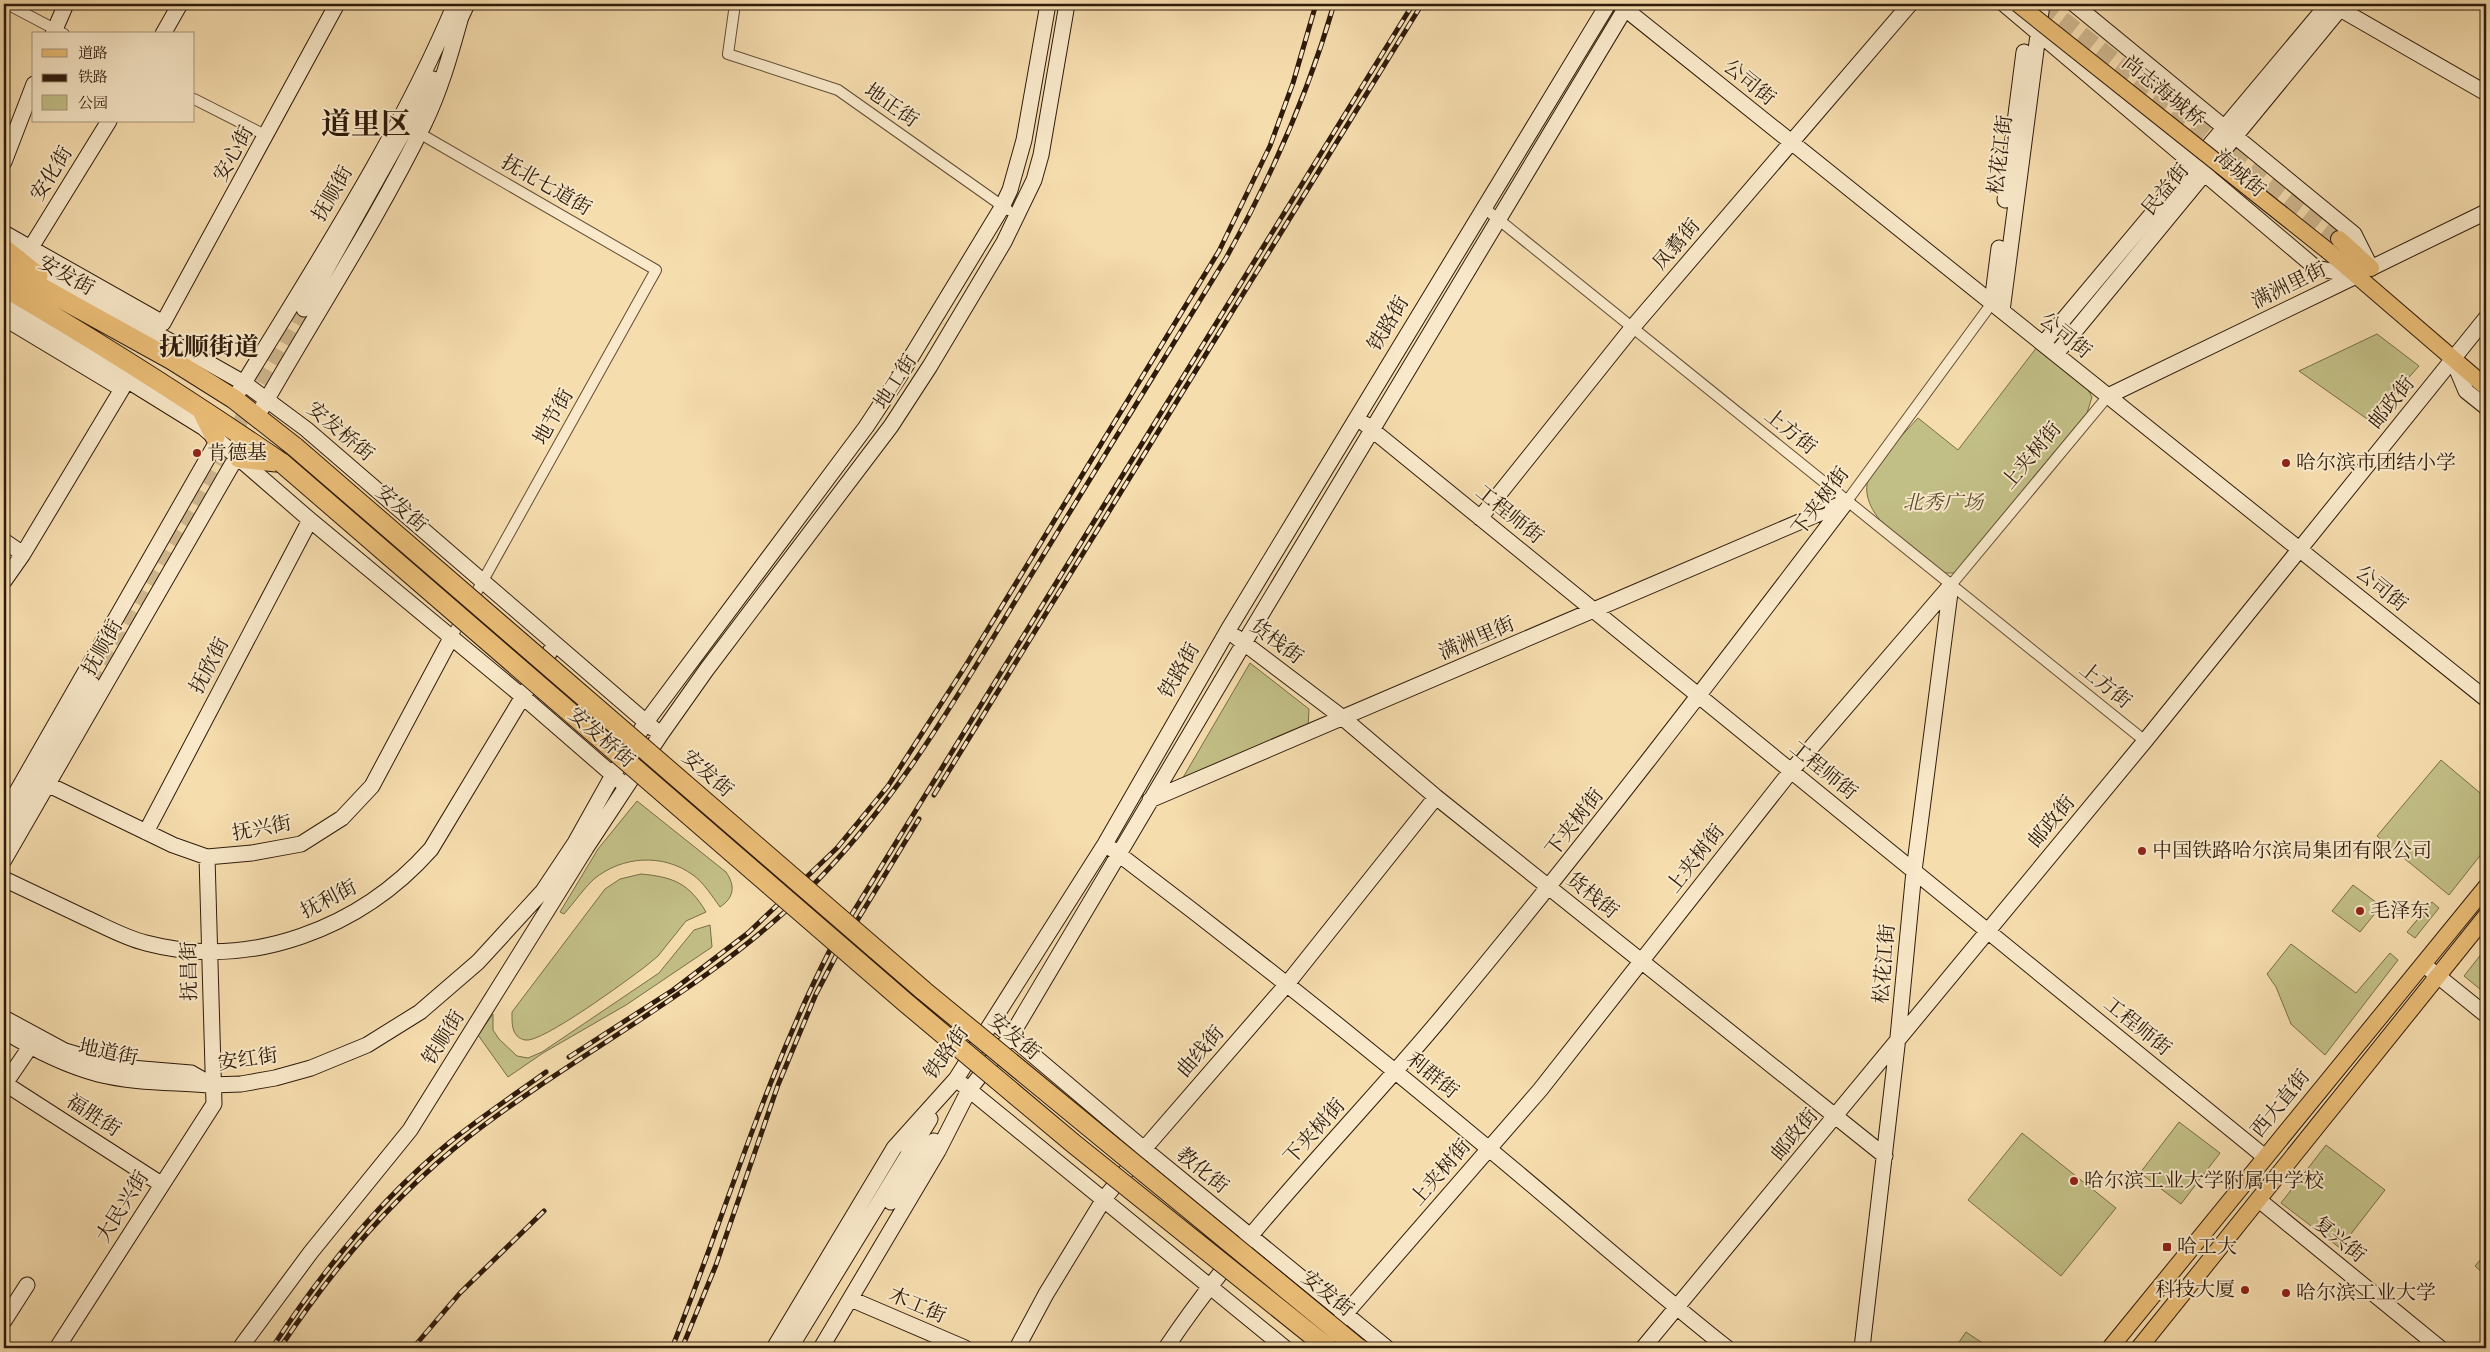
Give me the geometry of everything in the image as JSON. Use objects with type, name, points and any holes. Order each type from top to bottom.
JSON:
[{"type":"highway","points":[[4,248],[88,315]]},
{"type":"highway","name":"安发街","points":[[4,267],[172,360],[239,391],[262,407],[295,447],[924,991],[1086,1127],[1358,1348]]},
{"type":"highway","name":"安发街","points":[[4,287],[81,332],[198,406],[282,463],[906,1003],[1074,1144],[1328,1348]]},
{"type":"highway","points":[[4,298],[81,332]]},
{"type":"highway","points":[[198,406],[228,448],[282,463]]},
{"type":"main road","name":"尚志海城桥","points":[[2018,4],[2333,245]]},
{"type":"main road","points":[[2333,245],[2371,268]]},
{"type":"main road","points":[[2333,245],[2356,276]]},
{"type":"main road","name":"海城街","points":[[2356,276],[2486,387]]},
{"type":"main road","name":"西大直街","points":[[2110,1348],[2486,887]]},
{"type":"main road","points":[[2139,1348],[2486,916]]},
{"type":"street","points":[[7,4],[57,32],[66,4]]},
{"type":"street","points":[[163,32],[180,4]]},
{"type":"street","name":"安心街","points":[[163,323],[267,136],[337,4]]},
{"type":"street","name":"抚顺街","points":[[239,391],[396,123],[417,85],[455,4]]},
{"type":"street","name":"抚顺街","points":[[304,309],[410,123],[467,4]]},
{"type":"street","name":"地正街","points":[[735,4],[728,54],[838,90],[1018,217]]},
{"type":"street","name":"地工街","points":[[646,722],[866,427],[899,377],[1002,206],[1020,161],[1048,4]]},
{"type":"street","name":"地工街","points":[[661,734],[707,669],[890,426],[930,366],[1018,217],[1034,180],[1041,155],[1066,4]]},
{"type":"street","name":"铁路街","points":[[774,1348],[894,1148],[956,1080],[1105,844],[1228,630],[1483,206],[1608,4]]},
{"type":"street","name":"凤翥街","points":[[1480,518],[1632,328],[1910,4]]},
{"type":"street","name":"海城街","points":[[2004,4],[2316,268],[2356,276]]},
{"type":"street","name":"松花江街","points":[[1997,307],[2033,27],[2032,4]]},
{"type":"street","name":"松花江街","points":[[2033,27],[2042,4]]},
{"type":"street","name":"海城街","points":[[2074,4],[2354,234],[2371,268]]},
{"type":"street","name":"铁路街","points":[[821,1348],[938,1151],[969,1090],[1011,1036],[1499,219],[1624,5]]},
{"type":"street","name":"公司街","points":[[1624,5],[1791,142],[2486,699]]},
{"type":"street","points":[[2336,5],[2486,92]]},
{"type":"street","name":"民益街","points":[[2056,354],[2205,174],[2231,132],[2336,5]]},
{"type":"street","name":"抚顺街","points":[[262,407],[347,265],[419,133],[447,66],[460,20]]},
{"type":"street","points":[[4,162],[32,89]]},
{"type":"street","points":[[195,99],[267,136]]},
{"type":"street","name":"安化街","points":[[30,249],[108,122]]},
{"type":"street","name":"民益街","points":[[2043,344],[2194,163],[2231,132]]},
{"type":"street","name":"抚北七道街","points":[[419,133],[656,270]]},
{"type":"street","name":"上方街","points":[[1483,206],[2145,741]]},
{"type":"street","name":"满洲里街","points":[[2108,396],[2356,276],[2483,211]]},
{"type":"street","name":"安发街","points":[[4,234],[163,323]]},
{"type":"street","points":[[4,248],[239,391]]},
{"type":"street","name":"地节街","points":[[451,638],[656,270]]},
{"type":"street","points":[[4,304],[188,416],[228,448]]},
{"type":"street","name":"下夹树街","points":[[1166,1348],[1209,1286],[1249,1236],[1395,1072],[1550,888],[1997,307]]},
{"type":"street","points":[[4,318],[122,389],[23,554],[4,581]]},
{"type":"street","name":"邮政街","points":[[1643,1348],[1836,1117],[1898,1037],[2145,741],[2486,318]]},
{"type":"street","name":"海城街","points":[[2453,360],[2486,377]]},
{"type":"street","name":"海城街","points":[[2453,360],[2466,391],[2486,407]]},
{"type":"street","name":"上夹树街","points":[[1316,1348],[1540,1090],[1791,771],[1951,585],[2108,396]]},
{"type":"street","name":"安发桥街","points":[[262,407],[306,429],[554,645],[661,734]]},
{"type":"street","name":"工程师街","points":[[1356,417],[2265,1157]]},
{"type":"street","name":"抚顺街","points":[[4,860],[228,448]]},
{"type":"street","name":"抚顺街","points":[[4,814],[228,448]]},
{"type":"street","name":"安发桥街","points":[[228,448],[310,520],[522,696],[627,787]]},
{"type":"street","name":"满洲里街","points":[[1122,812],[1847,501]]},
{"type":"street","name":"抚欣街","points":[[146,832],[310,520]]},
{"type":"street","points":[[4,541],[23,554]]},
{"type":"street","name":"松花江街","points":[[1862,1348],[1898,1037],[1914,871],[1951,585]]},
{"type":"street","name":"货栈街","points":[[1228,630],[1343,718],[1436,797],[1885,1156]]},
{"type":"street","name":"抚兴街","points":[[47,784],[146,832],[190,852],[207,857],[252,854],[293,846],[316,836],[342,818],[372,786],[451,638]]},
{"type":"street","name":"抚利街","points":[[4,879],[124,936],[167,948],[234,951],[304,936],[342,920],[366,906],[399,880],[431,849],[554,645]]},
{"type":"street","name":"抚顺街","points":[[4,836],[92,684]]},
{"type":"street","points":[[613,775],[646,722]]},
{"type":"street","name":"铁顺街","points":[[240,1348],[311,1252],[410,1130],[580,856],[661,734]]},
{"type":"street","name":"安红街","points":[[4,1018],[65,1051],[118,1066],[192,1073],[212,1085],[241,1084],[275,1078],[311,1068],[367,1045],[420,1012],[478,962],[543,891],[575,843],[613,775]]},
{"type":"street","name":"曲线街","points":[[1018,1348],[1046,1294],[1104,1199],[1144,1149],[1287,984],[1436,797]]},
{"type":"street","name":"利群街","points":[[1105,844],[1287,984],[1489,1149],[1677,1309],[1727,1348]]},
{"type":"street","name":"抚昌街","points":[[207,857],[212,1085]]},
{"type":"street","points":[[2423,964],[2486,1015]]},
{"type":"street","name":"教化街","points":[[994,1022],[1144,1149],[1387,1348]]},
{"type":"street","name":"地道街","points":[[4,1031],[30,1047],[70,1066],[99,1074],[144,1081],[212,1085]]},
{"type":"street","points":[[4,1084],[30,1047]]},
{"type":"street","points":[[802,1348],[888,1197],[934,1111],[956,1080],[1284,1348]]},
{"type":"street","name":"福胜街","points":[[4,1084],[161,1184]]},
{"type":"street","name":"大民兴街","points":[[57,1348],[214,1104],[212,1085]]},
{"type":"street","points":[[790,1348],[888,1197],[969,1090]]},
{"type":"street","name":"复兴街","points":[[2259,1200],[2440,1348]]},
{"type":"street","points":[[4,1321],[27,1285]]},
{"type":"street","name":"木工街","points":[[853,1300],[965,1348]]},
{"type":"green space","points":[[2377,334],[2419,366],[2370,421],[2299,371]]},
{"type":"green space","name":"北秀广场","points":[[2037,347],[2086,386],[2092,397],[2087,413],[1963,566],[1955,573],[1942,573],[1903,543],[1877,517],[1869,502],[1867,488],[1871,473],[1887,451],[1918,418],[1958,450]]},
{"type":"green space","points":[[1250,663],[1309,709],[1308,729],[1181,781]]},
{"type":"green space","points":[[2441,760],[2486,798],[2486,848],[2449,895],[2377,836]]},
{"type":"green space","points":[[637,801],[726,872],[732,886],[729,899],[720,907],[693,875],[669,863],[643,860],[630,862],[605,871],[590,883],[564,914],[560,912],[598,849]]},
{"type":"green space","points":[[641,874],[662,877],[679,883],[693,894],[706,912],[686,921],[658,956],[637,973],[566,1022],[534,1039],[525,1040],[517,1036],[513,1029],[512,1012],[605,889],[620,879]]},
{"type":"green space","points":[[2353,885],[2381,906],[2360,932],[2332,911]]},
{"type":"green space","points":[[2432,902],[2439,908],[2415,938],[2407,932]]},
{"type":"green space","points":[[710,925],[712,947],[626,1005],[543,1053],[508,1077],[478,1035],[493,1014],[493,1030],[499,1039],[517,1056],[528,1058],[542,1052],[659,973],[694,930]]},
{"type":"green space","points":[[2291,944],[2356,993],[2390,953],[2398,960],[2325,1055],[2291,1024],[2276,987],[2267,974]]},
{"type":"green space","points":[[2486,948],[2486,994],[2464,976]]},
{"type":"green space","points":[[2179,1122],[2220,1153],[2181,1204],[2140,1173]]},
{"type":"green space","points":[[2022,1133],[2116,1208],[2061,1276],[1968,1200]]},
{"type":"green space","points":[[2326,1145],[2385,1190],[2340,1248],[2281,1203]]},
{"type":"green space","points":[[2486,1253],[2486,1276],[2475,1266]]},
{"type":"green space","points":[[1966,1332],[1990,1348],[1955,1348]]},
{"type":"tunnel","points":[[2044,4],[2339,239]]},
{"type":"tunnel","points":[[92,684],[304,309]]},
{"type":"railway","points":[[569,1057],[673,990],[748,933],[837,848],[888,786],[966,665],[1219,251],[1270,146],[1293,83],[1316,4]]},
{"type":"railway","points":[[280,1348],[322,1289],[367,1234],[391,1207],[443,1158],[513,1104],[726,960],[804,894],[868,824],[923,749],[948,711],[1226,258],[1259,196],[1288,134],[1313,70],[1334,4]]},
{"type":"railway","points":[[672,1348],[766,1096],[807,996],[831,948],[1413,4]]},
{"type":"railway","points":[[934,795],[1422,4]]},
{"type":"railway","points":[[682,1348],[716,1265],[778,1085],[816,994],[838,952],[919,819]]},
{"type":"railway","points":[[272,1348],[332,1264],[399,1188],[450,1142],[546,1072]]},
{"type":"railway","points":[[413,1348],[460,1293],[544,1211]]},
{"type":"place","name":"肯德基","points":[[197,453]]},
{"type":"place","name":"哈尔滨市团结小学","points":[[2286,463]]},
{"type":"place","name":"中国铁路哈尔滨局集团有限公司","points":[[2142,851]]},
{"type":"place","name":"毛泽东","points":[[2360,911]]},
{"type":"place","name":"哈尔滨工业大学附属中学校","points":[[2074,1181]]},
{"type":"place","name":"哈工大","points":[[2167,1247]]},
{"type":"place","name":"科技大厦","points":[[2245,1290]]},
{"type":"place","name":"哈尔滨工业大学","points":[[2286,1293]]},
{"type":"district","name":"道里区","points":[[366,125]]},
{"type":"district","name":"抚顺街道","points":[[209,347]]}]
